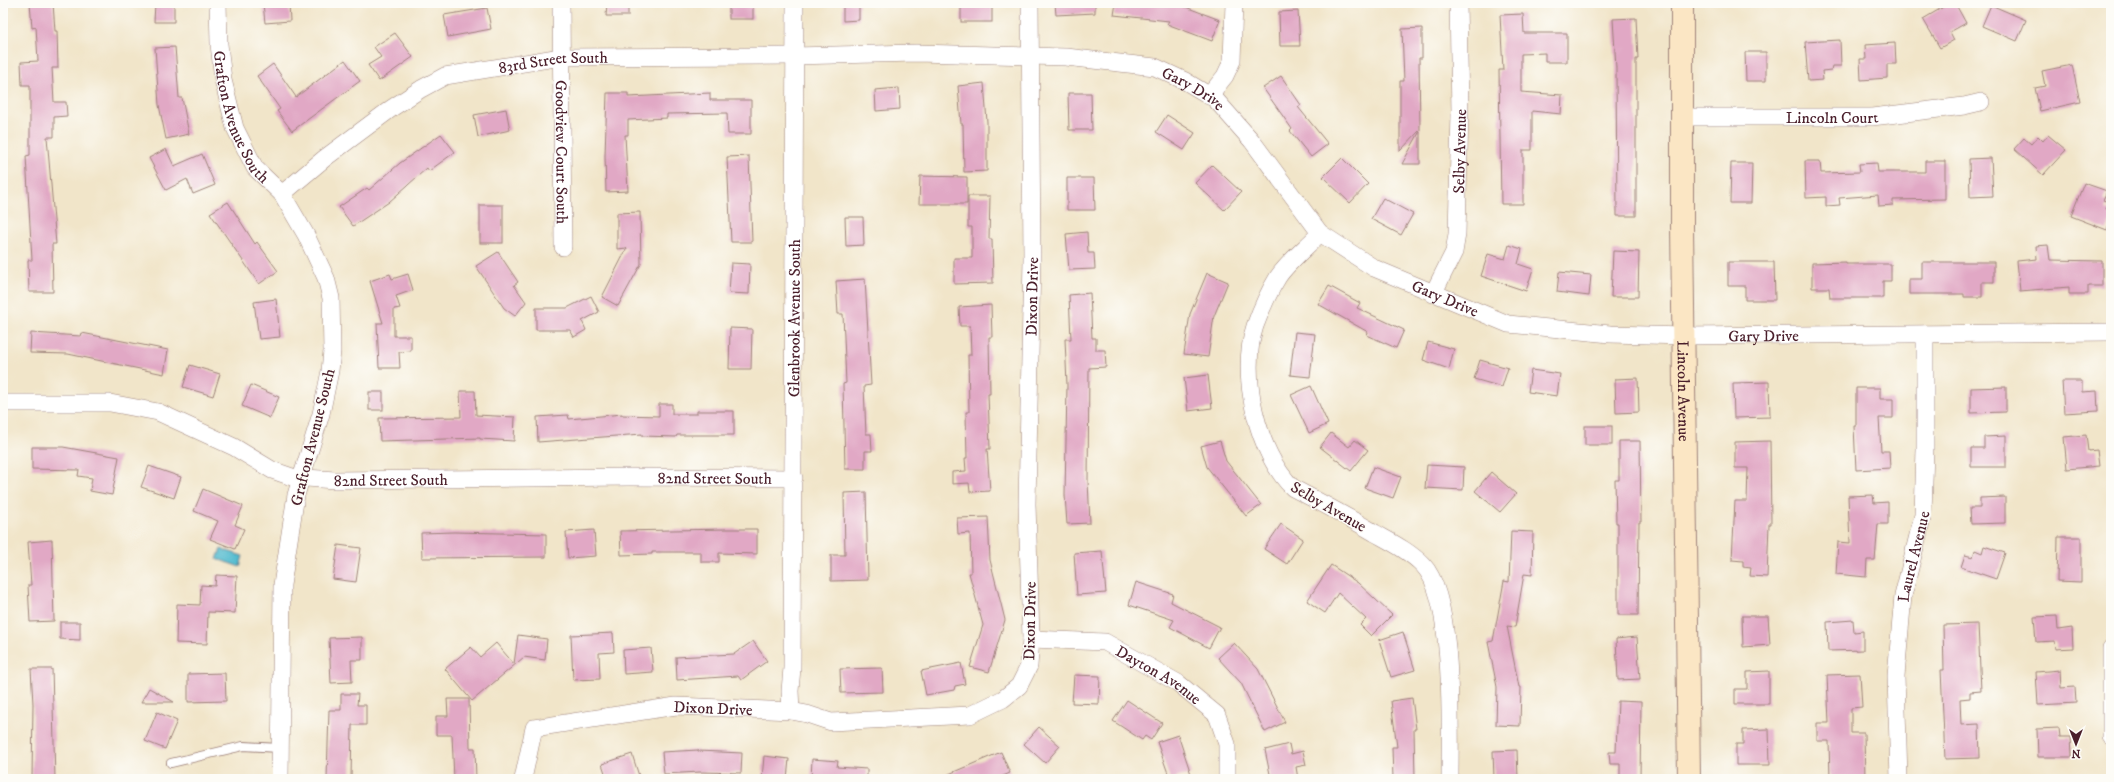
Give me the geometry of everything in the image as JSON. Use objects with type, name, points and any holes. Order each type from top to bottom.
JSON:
[{"type":"street","name":"Grafton Avenue South","points":[[218,3],[219,44],[223,80],[235,128],[254,168],[282,194],[306,235],[326,278],[331,298],[332,351],[330,371],[322,414],[296,496],[282,585],[279,748],[280,779]]},
{"type":"street","name":"Goodview Court South","points":[[561,3],[563,247]]},
{"type":"street","name":"Glenbrook Avenue South","points":[[791,711],[790,691],[793,633],[794,478],[795,3]]},
{"type":"street","name":"Dixon Drive","points":[[523,779],[534,728],[676,706],[791,711],[807,714],[831,722],[970,715],[1003,699],[1019,686],[1029,666],[1031,639],[1027,504],[1032,259],[1030,3]]},
{"type":"street","points":[[1209,96],[1225,76],[1232,62],[1234,3]]},
{"type":"street","name":"Selby Avenue","points":[[1433,294],[1454,252],[1457,234],[1460,112],[1458,3]]},
{"type":"street","name":"Lincoln Avenue","points":[[1682,3],[1689,779]]},
{"type":"street","name":"Gary Drive","points":[[864,54],[916,53],[1066,57],[1155,67],[1215,99],[1252,141],[1320,233],[1374,268],[1433,294],[1508,324],[1610,334],[1685,336],[1861,333],[1925,334],[2111,332]]},
{"type":"street","name":"83rd Street South","points":[[282,194],[324,158],[392,108],[421,89],[445,76],[561,57],[794,56],[864,54]]},
{"type":"street","name":"Lincoln Court","points":[[1682,117],[1872,117],[1964,106],[1981,102]]},
{"type":"street","name":"Selby Avenue","points":[[1320,233],[1278,276],[1255,327],[1250,360],[1251,394],[1261,436],[1263,443],[1281,476],[1292,488],[1403,549],[1424,566],[1434,583],[1439,596],[1445,629],[1449,707],[1450,779]]},
{"type":"street","name":"Laurel Avenue","points":[[1899,779],[1896,676],[1903,596],[1923,515],[1925,449],[1925,334]]},
{"type":"street","name":"82nd Street South","points":[[3,403],[110,404],[158,412],[234,447],[272,470],[292,477],[302,478],[335,480],[630,477],[794,478]]},
{"type":"street","name":"Dayton Avenue","points":[[1031,639],[1105,642],[1178,683],[1217,715],[1227,744],[1227,779]]},
{"type":"street","points":[[2111,648],[2111,736]]},
{"type":"lane","points":[[171,763],[243,746],[279,748]]},
{"type":"water","points":[[221,549],[243,556],[240,567],[217,559]]},
{"type":"building","points":[[30,3],[53,3],[55,31],[57,31],[58,68],[52,68],[54,102],[66,102],[67,116],[54,117],[54,137],[47,137],[56,244],[52,244],[53,292],[29,292],[28,260],[32,260],[26,156],[30,155],[30,85],[22,85],[21,62],[38,61],[36,27],[32,28]]},
{"type":"building","points":[[155,3],[174,3],[174,22],[154,22]]},
{"type":"building","points":[[263,3],[289,3],[290,21],[265,23]]},
{"type":"building","points":[[607,3],[628,3],[628,16],[606,16]]},
{"type":"building","points":[[729,3],[753,3],[753,19],[729,19]]},
{"type":"building","points":[[843,3],[859,3],[859,20],[843,21]]},
{"type":"building","points":[[961,3],[992,3],[992,22],[961,22]]},
{"type":"building","points":[[1055,3],[1095,3],[1095,13],[1056,15]]},
{"type":"building","points":[[1116,3],[1175,3],[1220,20],[1212,41],[1167,24],[1169,21],[1114,15]]},
{"type":"building","points":[[1950,3],[1955,3],[1966,23],[1950,32],[1954,40],[1940,48],[1923,19]]},
{"type":"building","points":[[1991,5],[2026,20],[2017,41],[1982,26]]},
{"type":"building","points":[[487,8],[491,29],[448,37],[444,15]]},
{"type":"building","points":[[1298,11],[1300,46],[1280,46],[1279,12]]},
{"type":"building","points":[[1523,14],[1524,33],[1567,33],[1567,62],[1545,62],[1545,53],[1521,54],[1521,92],[1562,95],[1561,114],[1532,111],[1532,150],[1523,150],[1523,204],[1501,204],[1499,70],[1503,70],[1500,15]]},
{"type":"building","points":[[1636,18],[1638,59],[1636,59],[1636,216],[1617,216],[1616,68],[1613,19]]},
{"type":"building","points":[[1422,28],[1422,58],[1419,58],[1420,130],[1400,151],[1400,81],[1404,81],[1402,29]]},
{"type":"building","points":[[395,33],[413,57],[379,81],[368,65],[381,57],[374,47]]},
{"type":"building","points":[[1840,40],[1841,66],[1832,66],[1831,70],[1822,71],[1823,80],[1808,81],[1805,42]]},
{"type":"building","points":[[1895,43],[1896,64],[1887,64],[1887,78],[1861,80],[1860,59],[1866,59],[1865,45]]},
{"type":"building","points":[[175,47],[179,98],[182,98],[189,134],[166,139],[159,105],[155,48]]},
{"type":"building","points":[[1745,52],[1766,52],[1766,81],[1746,81]]},
{"type":"building","points":[[345,60],[360,81],[292,131],[277,111],[280,109],[257,76],[273,64],[296,97]]},
{"type":"building","points":[[2072,65],[2080,102],[2040,111],[2035,88],[2045,86],[2042,71]]},
{"type":"building","points":[[1281,76],[1301,105],[1298,107],[1328,144],[1311,157],[1290,131],[1292,129],[1263,88]]},
{"type":"building","points":[[984,83],[987,122],[987,171],[964,172],[963,124],[961,124],[958,86]]},
{"type":"building","points":[[899,88],[900,109],[876,111],[875,90]]},
{"type":"building","points":[[607,93],[628,93],[628,97],[710,93],[710,100],[751,100],[751,134],[728,134],[727,113],[667,114],[667,118],[628,120],[628,135],[625,135],[628,191],[606,192],[605,156]]},
{"type":"building","points":[[1068,93],[1091,93],[1092,130],[1069,130]]},
{"type":"building","points":[[506,109],[510,130],[478,137],[474,115]]},
{"type":"building","points":[[1167,115],[1195,133],[1184,150],[1156,132]]},
{"type":"building","points":[[1420,131],[1420,164],[1402,164]]},
{"type":"building","points":[[441,134],[455,152],[429,171],[427,168],[389,202],[353,226],[339,207],[367,188],[369,190],[400,163]]},
{"type":"building","points":[[2048,135],[2066,150],[2043,175],[2014,149],[2024,138],[2031,144],[2038,136],[2043,141]]},
{"type":"building","points":[[166,149],[174,166],[202,154],[215,185],[193,194],[187,179],[166,190],[149,158]]},
{"type":"building","points":[[749,156],[752,242],[731,242],[727,157]]},
{"type":"building","points":[[1342,158],[1368,184],[1350,203],[1323,177]]},
{"type":"building","points":[[1991,158],[1993,196],[1970,197],[1969,159]]},
{"type":"building","points":[[1805,161],[1820,161],[1821,173],[1860,172],[1859,164],[1877,163],[1878,172],[1925,172],[1925,161],[1945,161],[1945,199],[1893,200],[1893,205],[1879,206],[1878,195],[1839,198],[1840,205],[1826,206],[1826,197],[1806,198]]},
{"type":"building","points":[[1731,163],[1752,163],[1751,203],[1730,203]]},
{"type":"building","points":[[1212,165],[1241,192],[1224,210],[1195,183]]},
{"type":"building","points":[[920,176],[967,177],[967,204],[919,204]]},
{"type":"building","points":[[1067,178],[1094,178],[1095,210],[1067,210]]},
{"type":"building","points":[[2084,183],[2107,191],[2103,200],[2108,202],[2105,209],[2111,211],[2111,218],[2107,230],[2071,216]]},
{"type":"building","points":[[968,196],[990,196],[989,239],[992,239],[993,283],[954,284],[954,258],[972,258],[972,227],[968,227]]},
{"type":"building","points":[[1383,198],[1413,214],[1401,235],[1371,219]]},
{"type":"building","points":[[228,202],[255,244],[257,242],[278,271],[259,284],[210,213]]},
{"type":"building","points":[[480,205],[503,205],[503,243],[480,243]]},
{"type":"building","points":[[640,212],[641,264],[618,306],[602,297],[627,248],[617,249],[617,213]]},
{"type":"building","points":[[845,217],[863,217],[864,245],[846,246]]},
{"type":"building","points":[[1087,232],[1088,253],[1094,253],[1095,269],[1069,270],[1066,234]]},
{"type":"building","points":[[1509,245],[1522,249],[1518,264],[1533,269],[1526,291],[1481,276],[1488,254],[1505,259]]},
{"type":"building","points":[[2048,245],[2050,260],[2102,261],[2102,286],[2088,286],[2088,294],[2069,294],[2069,287],[2020,291],[2017,261],[2037,259],[2036,246]]},
{"type":"building","points":[[1613,251],[1639,252],[1638,297],[1611,297]]},
{"type":"building","points":[[498,252],[518,282],[514,285],[526,302],[515,316],[504,308],[476,266]]},
{"type":"building","points":[[1728,262],[1774,262],[1775,300],[1745,300],[1745,286],[1728,286]]},
{"type":"building","points":[[1846,262],[1846,264],[1891,264],[1891,281],[1883,281],[1883,298],[1830,298],[1829,288],[1812,288],[1812,263]]},
{"type":"building","points":[[1922,262],[1994,262],[1994,282],[1982,282],[1982,297],[1964,297],[1964,294],[1909,294],[1909,279],[1922,279]]},
{"type":"building","points":[[731,263],[750,264],[749,294],[729,293]]},
{"type":"building","points":[[1559,272],[1591,275],[1589,296],[1557,292]]},
{"type":"building","points":[[1207,273],[1228,282],[1214,316],[1208,357],[1184,354],[1190,314]]},
{"type":"building","points":[[390,274],[392,279],[408,274],[413,290],[396,296],[400,308],[394,309],[394,336],[411,336],[411,351],[399,352],[400,368],[379,368],[377,323],[383,323],[370,281]]},
{"type":"building","points":[[865,279],[871,385],[864,386],[866,434],[871,434],[872,451],[865,451],[865,469],[845,469],[843,384],[846,383],[843,314],[838,314],[836,281]]},
{"type":"building","points":[[1329,286],[1360,303],[1357,308],[1404,330],[1396,348],[1367,335],[1368,332],[1318,304]]},
{"type":"building","points":[[1090,293],[1092,338],[1096,338],[1096,350],[1105,350],[1106,367],[1089,368],[1088,481],[1090,523],[1067,524],[1065,495],[1067,385],[1065,339],[1071,339],[1069,295]]},
{"type":"building","points":[[591,296],[599,312],[582,321],[586,330],[574,337],[570,330],[536,330],[536,308],[567,308]]},
{"type":"building","points":[[276,299],[280,337],[259,339],[254,302]]},
{"type":"building","points":[[991,305],[992,337],[989,337],[990,394],[988,394],[990,449],[987,449],[990,491],[970,492],[969,483],[952,484],[952,472],[966,471],[966,412],[969,412],[968,355],[971,355],[970,326],[960,326],[959,307]]},
{"type":"building","points":[[730,328],[752,329],[751,369],[729,369]]},
{"type":"building","points":[[1295,332],[1315,334],[1310,377],[1290,375]]},
{"type":"building","points":[[31,333],[81,336],[82,333],[168,350],[164,374],[68,354],[30,353]]},
{"type":"building","points":[[1428,342],[1454,349],[1449,369],[1423,360]]},
{"type":"building","points":[[1480,360],[1508,368],[1502,387],[1474,379]]},
{"type":"building","points":[[190,365],[220,374],[213,396],[183,387]]},
{"type":"building","points":[[1531,370],[1560,374],[1557,396],[1528,392]]},
{"type":"building","points":[[1208,375],[1212,408],[1188,411],[1184,378]]},
{"type":"building","points":[[1638,378],[1639,412],[1616,413],[1615,379]]},
{"type":"building","points":[[2062,381],[2082,381],[2082,392],[2097,391],[2098,411],[2064,413]]},
{"type":"building","points":[[1769,382],[1770,417],[1734,418],[1733,383]]},
{"type":"building","points":[[251,385],[279,397],[270,418],[242,406]]},
{"type":"building","points":[[1311,386],[1328,424],[1309,433],[1291,395]]},
{"type":"building","points":[[2006,387],[2006,412],[1971,413],[1971,388]]},
{"type":"building","points":[[1856,388],[1880,388],[1880,399],[1893,399],[1893,418],[1879,418],[1881,451],[1889,451],[1890,468],[1856,470],[1854,426],[1856,426]]},
{"type":"building","points":[[460,391],[475,391],[476,415],[515,417],[514,441],[480,438],[380,441],[379,418],[461,417]]},
{"type":"building","points":[[369,392],[383,392],[383,410],[369,410]]},
{"type":"building","points":[[659,404],[672,404],[672,414],[697,414],[697,411],[734,411],[734,435],[677,435],[676,437],[642,436],[642,434],[538,442],[537,417],[568,415],[569,419],[622,414],[659,416]]},
{"type":"building","points":[[1585,426],[1612,426],[1612,445],[1585,445]]},
{"type":"building","points":[[1331,433],[1349,447],[1355,440],[1368,450],[1351,471],[1320,447]]},
{"type":"building","points":[[2086,435],[2088,451],[2097,450],[2099,466],[2067,469],[2064,437]]},
{"type":"building","points":[[2006,436],[2006,467],[1971,467],[1971,448],[1984,448],[1984,437]]},
{"type":"building","points":[[1220,441],[1226,461],[1261,505],[1246,516],[1207,467],[1201,446]]},
{"type":"building","points":[[1619,441],[1640,441],[1641,522],[1639,522],[1638,615],[1618,615],[1618,523],[1616,523],[1615,480],[1619,480]]},
{"type":"building","points":[[1770,441],[1771,524],[1769,524],[1767,577],[1750,576],[1751,568],[1743,567],[1743,561],[1732,560],[1735,501],[1747,501],[1748,468],[1735,468],[1735,442]]},
{"type":"building","points":[[32,447],[63,447],[119,457],[112,495],[90,491],[92,478],[78,476],[79,470],[32,469]]},
{"type":"building","points":[[1427,465],[1464,467],[1463,490],[1425,488]]},
{"type":"building","points":[[149,466],[181,477],[174,498],[141,487]]},
{"type":"building","points":[[1373,467],[1401,477],[1393,498],[1365,488]]},
{"type":"building","points":[[1491,472],[1516,494],[1500,512],[1475,491]]},
{"type":"building","points":[[203,489],[243,506],[235,525],[244,529],[235,549],[210,539],[218,521],[194,511]]},
{"type":"building","points":[[866,492],[868,580],[831,581],[831,555],[845,555],[844,493]]},
{"type":"building","points":[[1873,495],[1874,503],[1888,502],[1888,524],[1878,524],[1875,560],[1867,560],[1866,577],[1836,574],[1838,542],[1850,543],[1848,496]]},
{"type":"building","points":[[2005,497],[2005,523],[1971,524],[1970,508],[1980,508],[1980,498]]},
{"type":"building","points":[[988,517],[990,560],[1005,620],[989,672],[970,667],[983,625],[969,573],[971,573],[970,533],[958,534],[957,518]]},
{"type":"building","points":[[1281,524],[1303,539],[1287,564],[1264,549]]},
{"type":"building","points":[[757,529],[757,554],[719,553],[719,562],[701,562],[701,552],[652,552],[652,554],[621,555],[620,531]]},
{"type":"building","points":[[594,530],[596,556],[568,558],[566,532]]},
{"type":"building","points":[[1511,531],[1533,532],[1532,575],[1524,574],[1515,627],[1507,626],[1519,687],[1521,687],[1520,726],[1496,725],[1497,687],[1488,642],[1493,641],[1504,581],[1509,582]]},
{"type":"building","points":[[454,532],[546,534],[546,557],[422,558],[421,533]]},
{"type":"building","points":[[2058,537],[2081,537],[2081,582],[2057,581]]},
{"type":"building","points":[[52,540],[54,621],[30,622],[28,585],[31,585],[28,542]]},
{"type":"building","points":[[338,545],[361,548],[356,582],[333,579]]},
{"type":"building","points":[[1984,546],[2005,553],[1996,579],[1961,567],[1965,555],[1973,557],[1975,550],[1982,553]]},
{"type":"building","points":[[1102,551],[1106,593],[1077,595],[1074,553]]},
{"type":"building","points":[[1331,565],[1358,583],[1392,615],[1371,636],[1360,625],[1366,619],[1338,593],[1325,613],[1307,601]]},
{"type":"building","points":[[216,575],[237,576],[235,613],[208,612],[207,644],[176,643],[177,604],[200,605],[201,585],[215,586]]},
{"type":"building","points":[[1136,582],[1173,594],[1171,602],[1220,627],[1209,648],[1170,627],[1174,620],[1129,605]]},
{"type":"building","points":[[1742,616],[1768,616],[1770,645],[1743,647]]},
{"type":"building","points":[[2057,616],[2058,630],[2072,628],[2073,648],[2056,649],[2055,641],[2036,642],[2034,617]]},
{"type":"building","points":[[1853,620],[1854,632],[1863,631],[1863,650],[1828,651],[1827,622]]},
{"type":"building","points":[[60,622],[80,622],[80,640],[60,639]]},
{"type":"building","points":[[1978,624],[1981,691],[1970,692],[1970,698],[1960,699],[1961,725],[1979,724],[1980,758],[1945,759],[1941,670],[1944,670],[1943,625]]},
{"type":"building","points":[[1403,632],[1415,670],[1391,677],[1379,640]]},
{"type":"building","points":[[613,633],[614,652],[599,653],[600,679],[573,680],[571,635]]},
{"type":"building","points":[[518,635],[547,639],[545,660],[524,657],[472,701],[445,669],[471,647],[480,657],[496,643],[514,664]]},
{"type":"building","points":[[362,637],[362,660],[351,660],[352,682],[331,683],[329,638]]},
{"type":"building","points":[[1637,637],[1640,679],[1618,680],[1616,639]]},
{"type":"building","points":[[753,641],[767,661],[741,680],[738,676],[677,680],[676,657],[734,654]]},
{"type":"building","points":[[1234,643],[1258,669],[1285,722],[1265,732],[1241,683],[1218,658]]},
{"type":"building","points":[[651,648],[653,672],[624,674],[623,650]]},
{"type":"building","points":[[961,663],[965,684],[955,686],[954,690],[926,695],[921,671]]},
{"type":"building","points":[[882,668],[883,692],[841,693],[840,669]]},
{"type":"building","points":[[31,669],[52,669],[55,779],[32,779],[33,704]]},
{"type":"building","points":[[2060,670],[2061,688],[2075,687],[2076,703],[2038,705],[2036,672]]},
{"type":"building","points":[[1769,671],[1769,704],[1735,704],[1735,689],[1747,689],[1747,672]]},
{"type":"building","points":[[225,673],[226,701],[188,702],[188,674]]},
{"type":"building","points":[[1860,674],[1862,707],[1851,708],[1851,733],[1864,733],[1865,779],[1830,779],[1829,741],[1817,741],[1817,723],[1829,723],[1827,675]]},
{"type":"building","points":[[1074,675],[1100,676],[1099,704],[1072,703]]},
{"type":"building","points":[[149,688],[174,702],[141,702]]},
{"type":"building","points":[[341,694],[358,694],[357,705],[366,705],[366,725],[352,725],[351,779],[327,779],[329,710],[341,710]]},
{"type":"building","points":[[1412,698],[1416,729],[1414,729],[1415,779],[1393,779],[1392,747],[1397,747],[1391,701]]},
{"type":"building","points":[[447,699],[469,699],[470,748],[475,748],[476,779],[454,779],[452,735],[436,735],[436,716],[448,716]]},
{"type":"building","points":[[1127,700],[1162,723],[1151,740],[1145,736],[1142,740],[1113,721]]},
{"type":"building","points":[[1618,701],[1641,702],[1640,779],[1620,779],[1620,764],[1610,764],[1609,752],[1616,752]]},
{"type":"building","points":[[157,712],[177,721],[165,749],[145,741]]},
{"type":"building","points":[[1039,727],[1060,746],[1045,763],[1024,744]]},
{"type":"building","points":[[2059,728],[2060,737],[2071,737],[2072,757],[2038,757],[2037,729]]},
{"type":"building","points":[[1769,729],[1770,765],[1736,765],[1736,744],[1743,744],[1743,730]]},
{"type":"building","points":[[1178,735],[1191,774],[1170,779],[1157,742]]},
{"type":"building","points":[[1289,744],[1291,754],[1303,751],[1306,765],[1296,767],[1298,779],[1271,779],[1265,750]]},
{"type":"building","points":[[698,750],[742,753],[741,773],[700,772],[664,774],[662,752]]},
{"type":"building","points":[[1517,750],[1518,779],[1494,779],[1493,751]]},
{"type":"building","points":[[1001,752],[1010,773],[996,779],[937,779]]},
{"type":"building","points":[[632,754],[640,779],[607,779],[602,764]]},
{"type":"building","points":[[764,756],[789,759],[787,779],[762,779]]},
{"type":"building","points":[[812,759],[838,761],[837,767],[867,769],[867,779],[811,779]]}]
